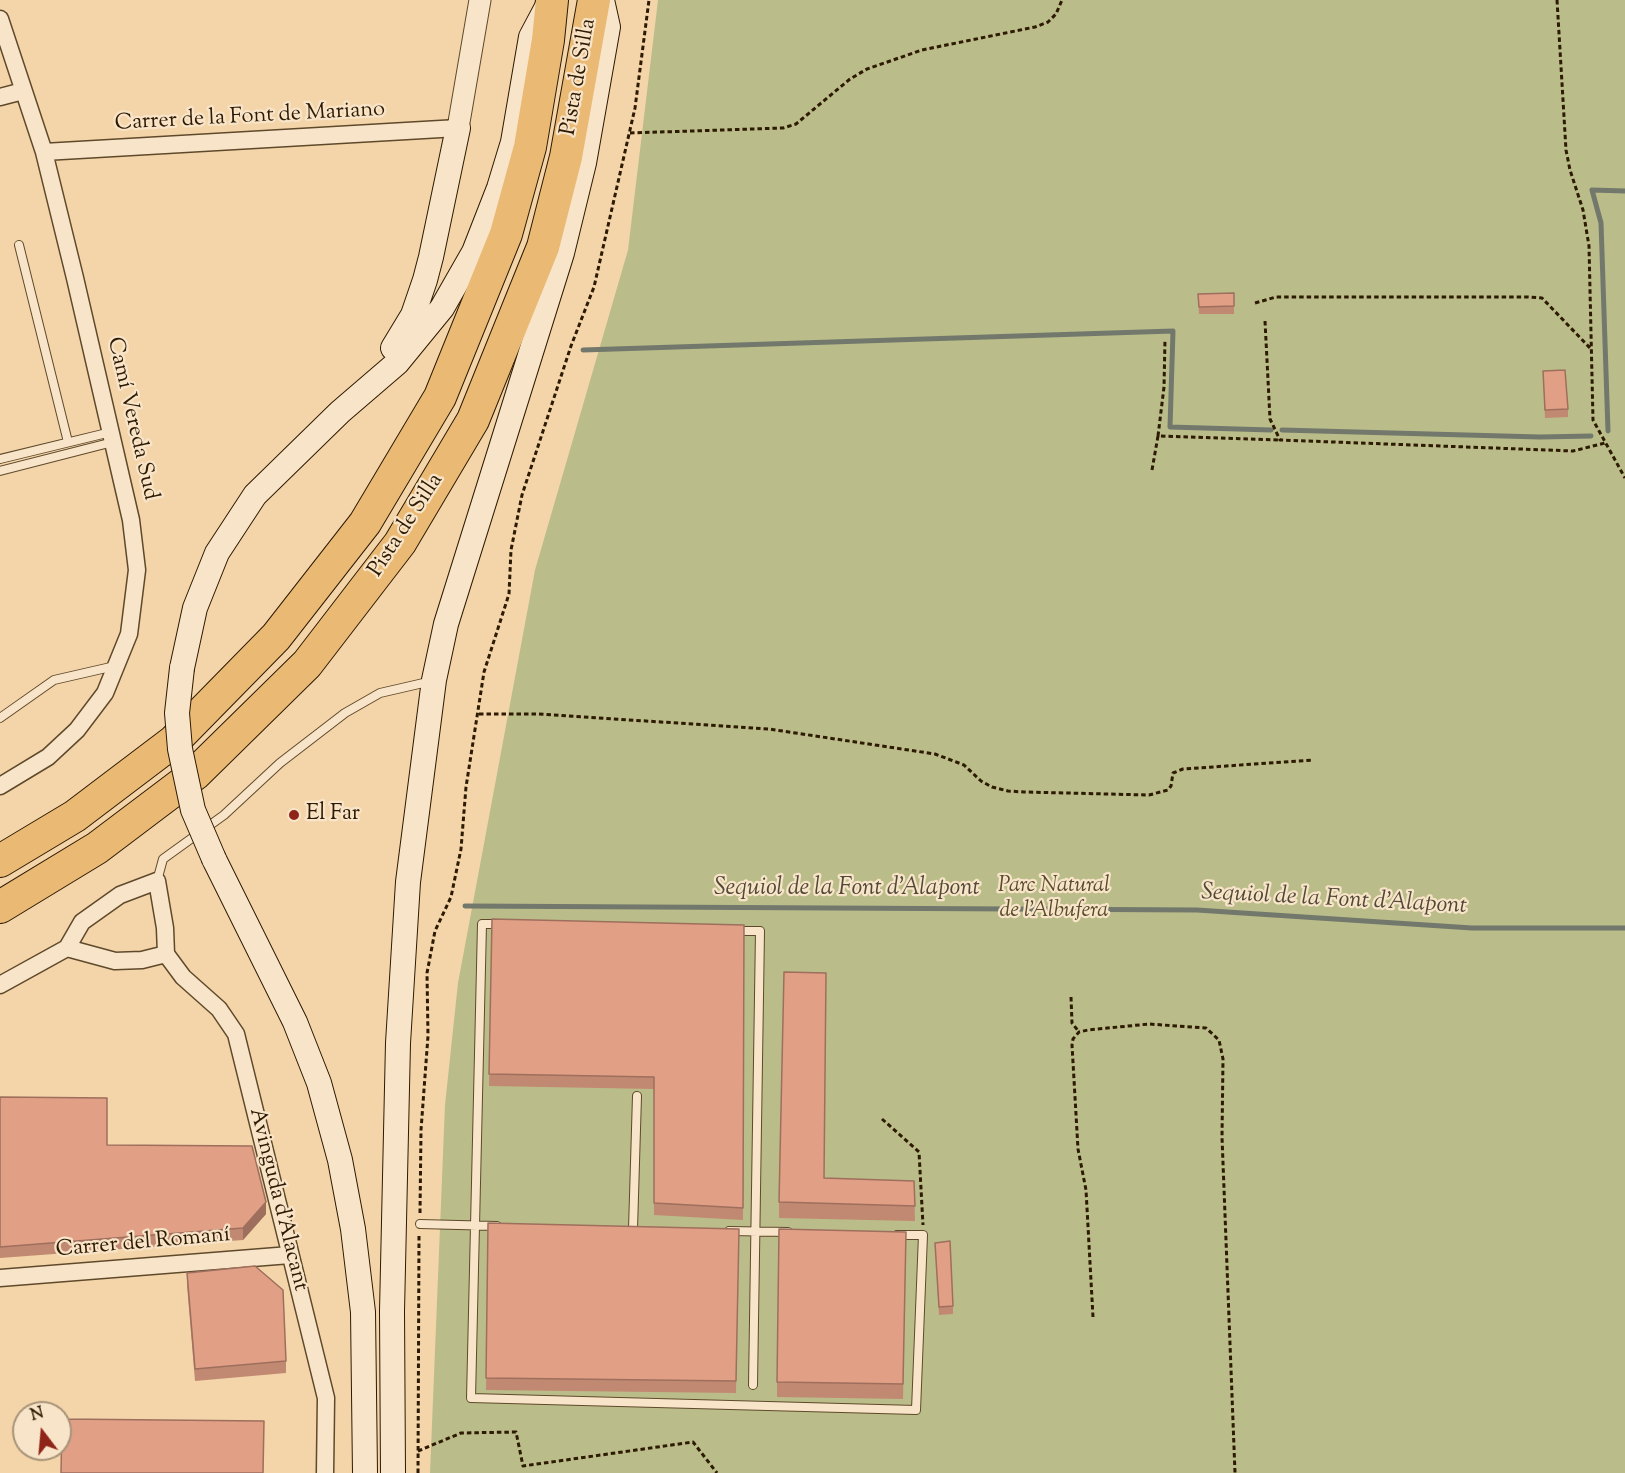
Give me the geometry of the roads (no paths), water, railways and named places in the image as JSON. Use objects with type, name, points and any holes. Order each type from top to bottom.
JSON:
[{"type":"highway","name":"Pista de Silla","points":[[0,861],[75,816],[174,741],[276,637],[365,523],[440,397],[506,234],[530,147],[548,40],[551,0]]},
{"type":"highway","name":"Pista de Silla","points":[[0,907],[97,848],[195,774],[307,664],[400,543],[473,420],[543,247],[566,157],[594,0]]},
{"type":"main road","points":[[365,1473],[363,1312],[353,1229],[340,1160],[319,1083],[295,1022],[214,859],[194,810],[180,749],[177,713],[182,668],[195,608],[217,553],[255,495],[340,412],[397,363],[442,308],[474,252],[499,188],[513,142],[531,37],[551,0]]},
{"type":"main road","points":[[393,1473],[392,1311],[398,1043],[408,882],[434,680],[446,624],[562,253],[584,162],[608,27],[602,0]]},
{"type":"main road","points":[[340,412],[384,361],[413,315],[431,257],[458,128]]},
{"type":"street","points":[[458,128],[480,0]]},
{"type":"street","name":"Camí Vereda Sud","points":[[0,19],[44,152],[131,520],[137,570],[129,634],[105,693],[77,729],[48,757],[0,786]]},
{"type":"street","points":[[0,97],[23,91]]},
{"type":"street","name":"Carrer de la Font de Mariano","points":[[44,152],[458,128]]},
{"type":"street","points":[[0,985],[67,948],[82,922],[120,895],[157,882],[165,928],[166,954],[142,960],[115,961],[67,948]]},
{"type":"street","name":"Avinguda d'Alacant","points":[[166,954],[183,977],[219,1009],[236,1034],[326,1398],[324,1473]]},
{"type":"street","name":"Carrer del Romaní","points":[[0,1278],[290,1255]]},
{"type":"lane","points":[[18,245],[68,441]]},
{"type":"lane","points":[[0,459],[68,441],[112,437]]},
{"type":"lane","points":[[0,471],[112,437]]},
{"type":"lane","points":[[0,718],[54,680],[116,666]]},
{"type":"lane","points":[[157,882],[163,859],[224,815],[279,763],[345,712],[380,693],[434,680]]},
{"type":"lane","points":[[505,924],[482,924],[471,1398],[916,1410],[923,1236],[890,1235]]},
{"type":"lane","points":[[725,930],[760,931],[753,1385]]},
{"type":"lane","points":[[633,1229],[637,1096]]},
{"type":"lane","points":[[420,1224],[509,1226]]},
{"type":"lane","points":[[622,1228],[644,1229]]},
{"type":"lane","points":[[722,1231],[800,1233]]},
{"type":"waterway","points":[[1608,431],[1601,223],[1592,190],[1625,191]]},
{"type":"waterway","points":[[583,350],[1173,331],[1170,427],[1271,430]]},
{"type":"waterway","points":[[1282,430],[1540,437],[1591,436]]},
{"type":"waterway","name":"Sequiol de la Font d’Alapont","points":[[465,906],[1197,910],[1472,928],[1625,928]]},
{"type":"place","name":"El Far","points":[[294,815]]},
{"type":"park label","name":"Parc Natural de l'Albufera","points":[[1054,900]]}]
